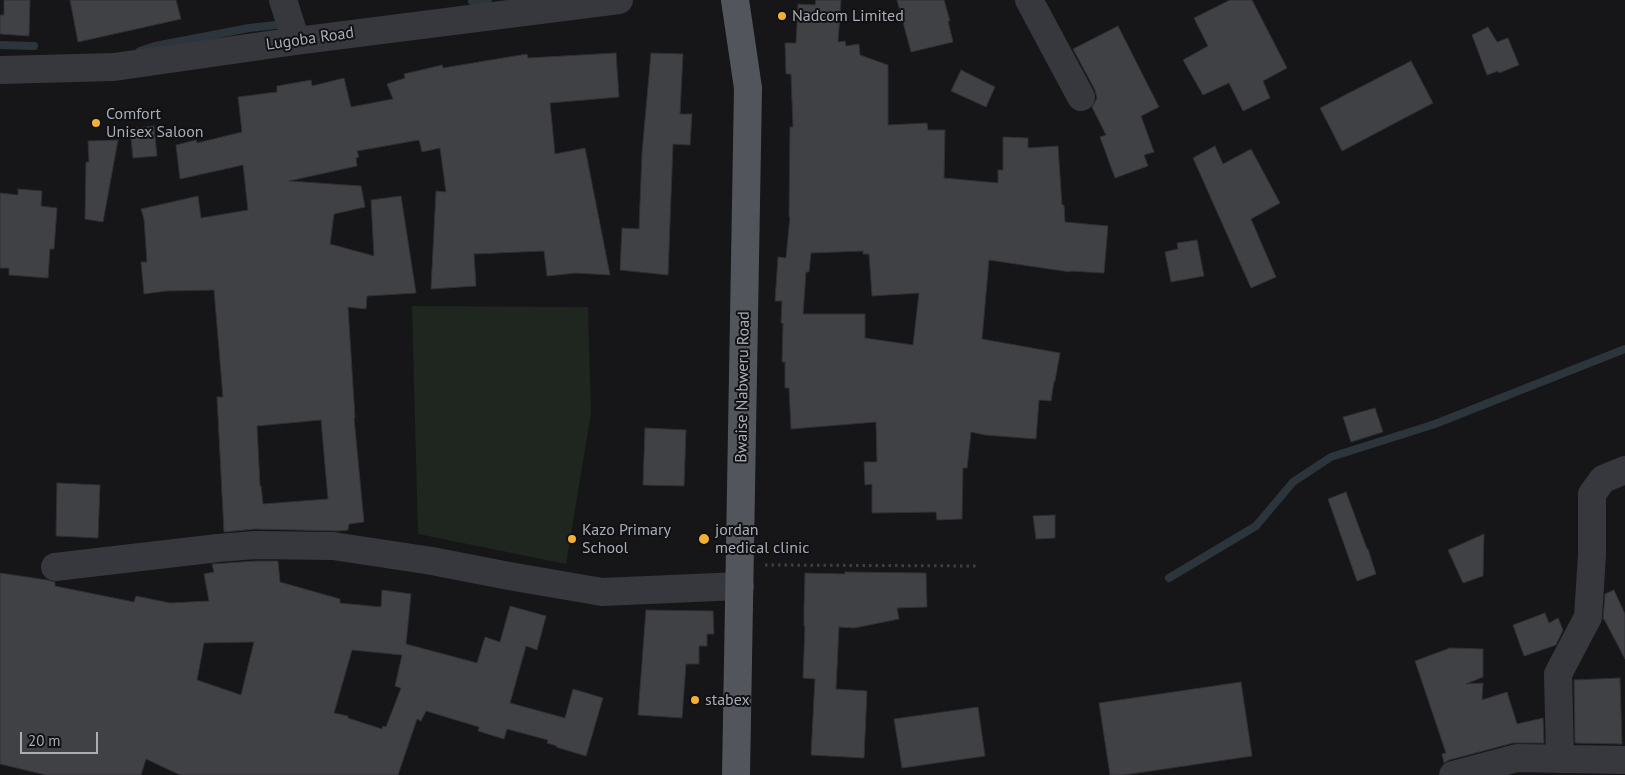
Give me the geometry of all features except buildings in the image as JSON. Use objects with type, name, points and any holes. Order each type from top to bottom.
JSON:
[{"type":"main road","name":"Bwaise Nabweru Road","points":[[735,0],[748,88],[736,775]]},
{"type":"street","points":[[283,0],[296,41]]},
{"type":"street","name":"Lugoba Road","points":[[0,70],[114,67],[296,41],[619,0]]},
{"type":"street","points":[[1029,0],[1081,97]]},
{"type":"street","points":[[1560,759],[1558,674],[1588,617],[1592,556],[1592,494],[1603,479],[1625,470]]},
{"type":"street","points":[[56,567],[255,545],[333,546],[432,561],[602,592],[740,576]]},
{"type":"street","points":[[1453,775],[1517,758],[1625,760]]},
{"type":"path","points":[[740,576],[978,566]]},
{"type":"shaded area","points":[[412,306],[588,307],[591,413],[566,564],[418,534]]},
{"type":"waterway","points":[[472,1],[488,0]]},
{"type":"waterway","points":[[140,51],[155,46],[249,28],[285,24]]},
{"type":"waterway","points":[[0,45],[34,46]]},
{"type":"waterway","points":[[1169,578],[1256,526],[1293,482],[1331,457],[1435,424],[1625,349]]},
{"type":"place","name":"Nadcom Limited","points":[[782,16]]},
{"type":"place","name":"Comfort Unisex Saloon","points":[[96,123]]},
{"type":"place","name":"Kazo Primary School","points":[[572,539]]},
{"type":"place","name":"jordan medical clinic","points":[[704,539]]},
{"type":"place","name":"stabex","points":[[695,700]]}]
